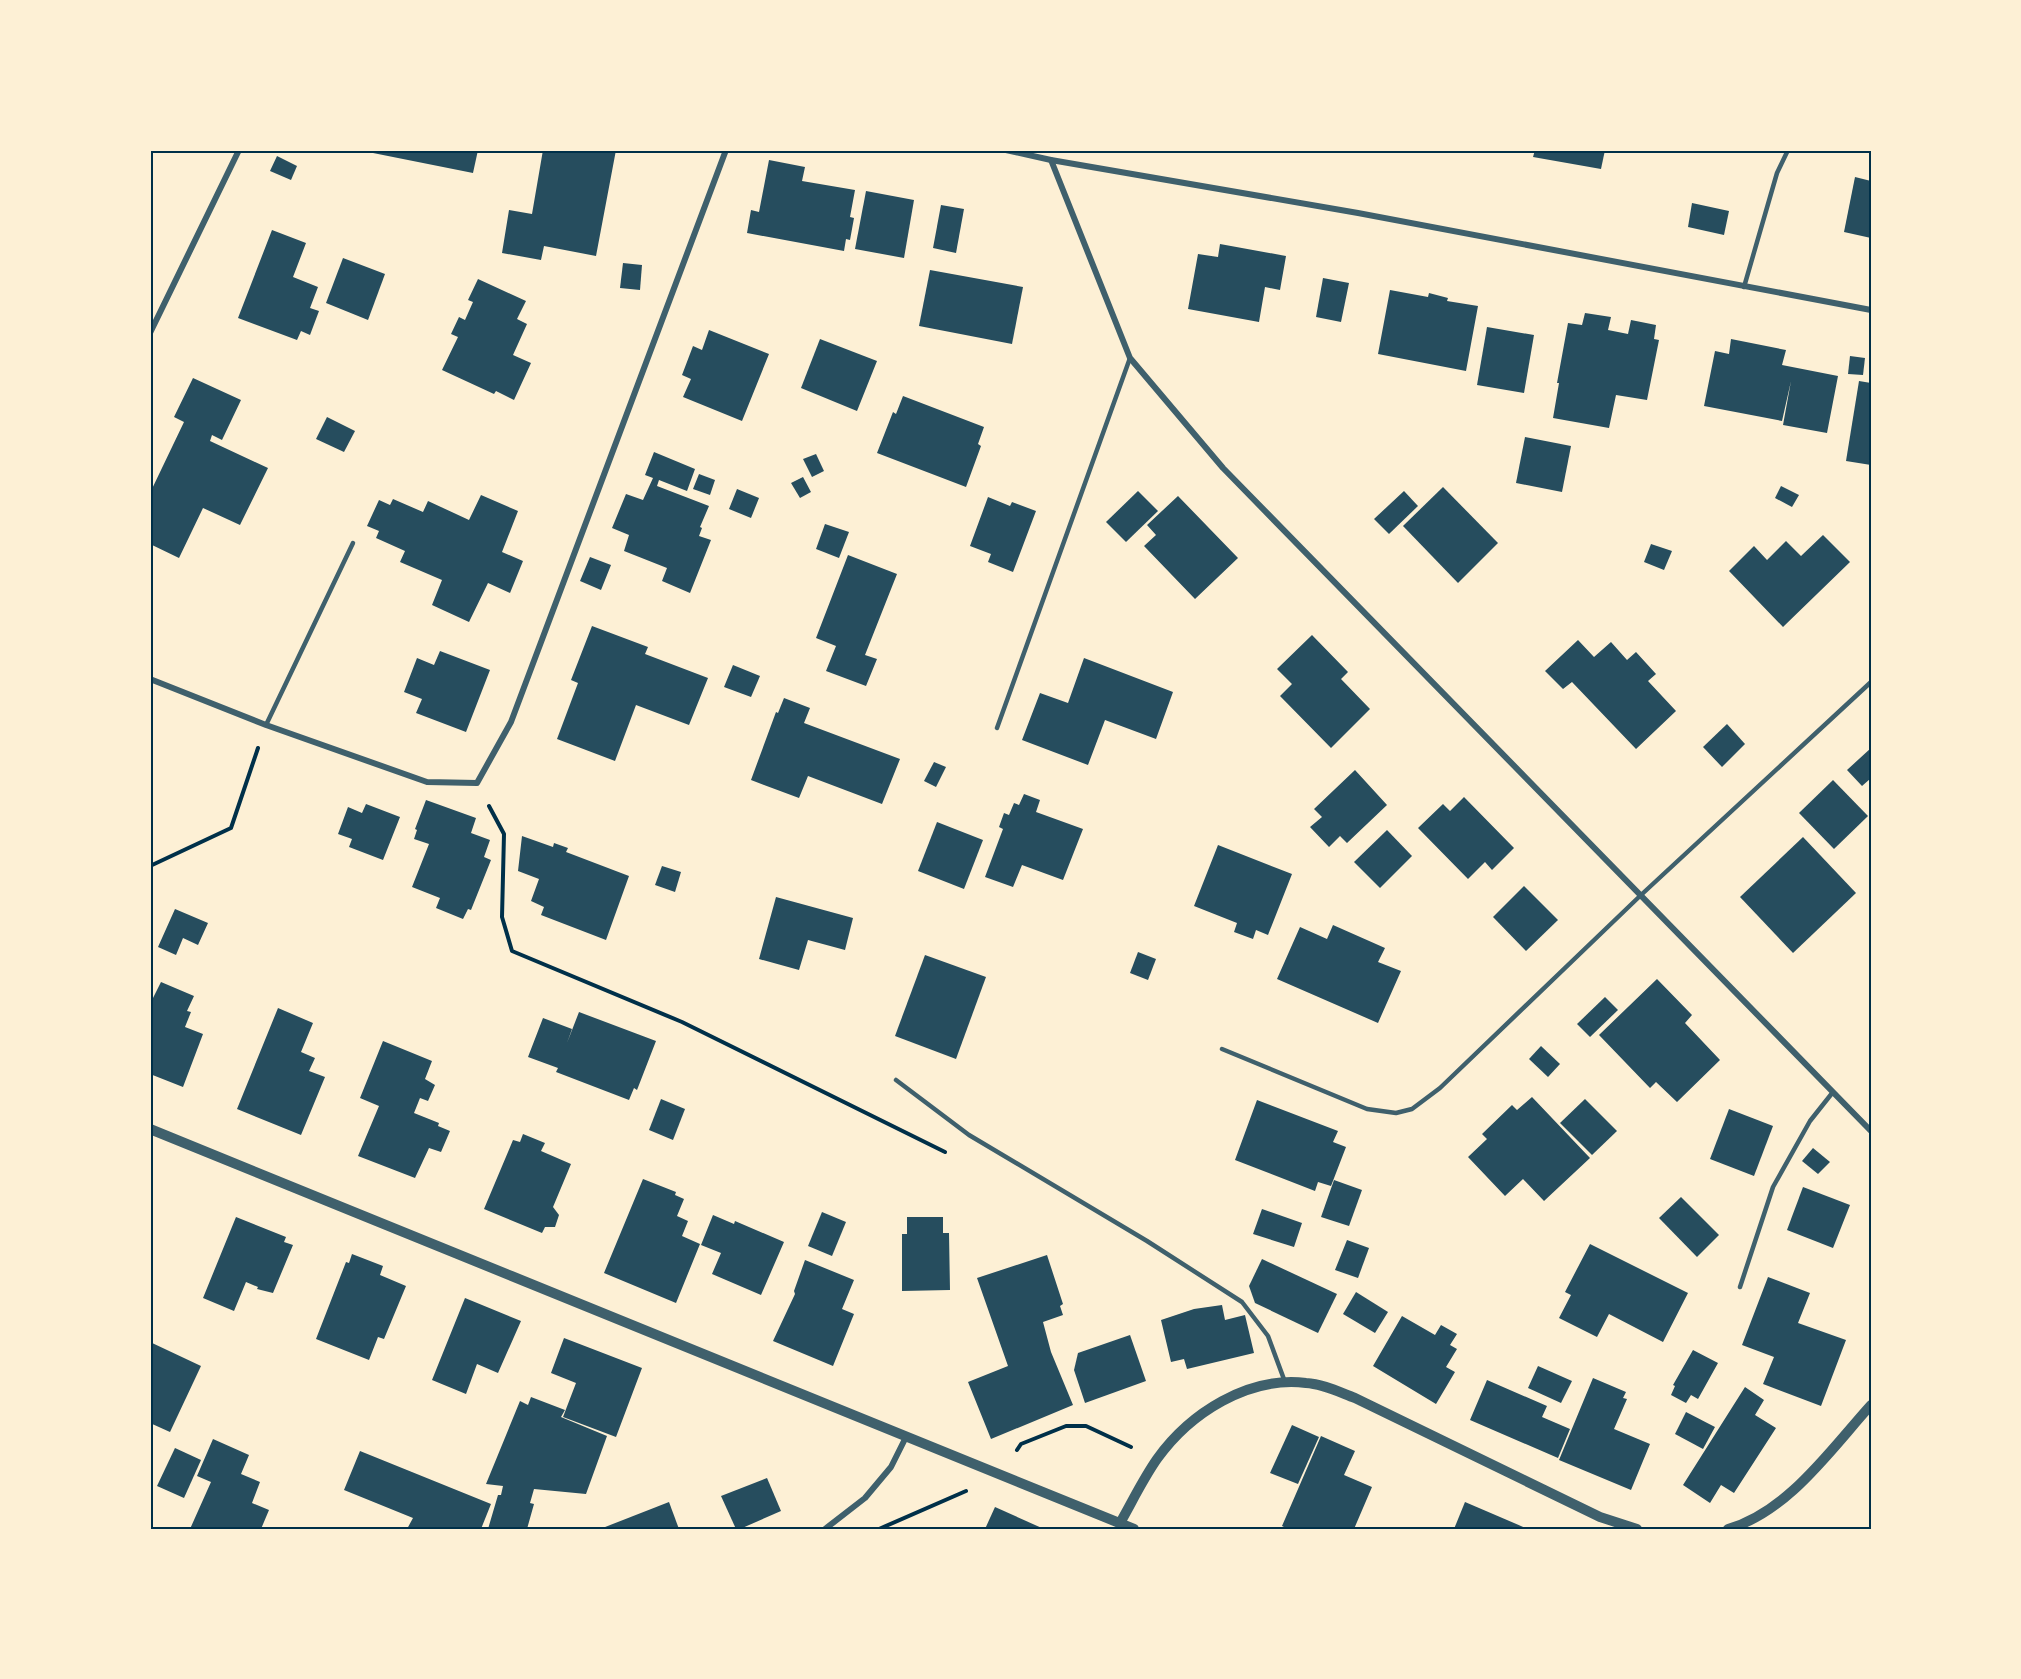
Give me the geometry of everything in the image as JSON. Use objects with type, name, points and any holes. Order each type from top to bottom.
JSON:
[{"type":"street","points":[[150,333],[239,150]]},
{"type":"street","points":[[150,679],[266,725],[428,782],[477,783],[511,722],[726,150]]},
{"type":"street","points":[[1006,150],[1051,160],[1358,213],[1871,310]]},
{"type":"street","points":[[1051,160],[1130,358],[1223,468],[1871,1131]]},
{"type":"street","points":[[150,1129],[1134,1529]]},
{"type":"street","points":[[1120,1523],[1157,1459],[1179,1434],[1206,1411],[1232,1395],[1260,1386],[1285,1382],[1328,1387],[1355,1398],[1600,1517],[1636,1529]]},
{"type":"street","points":[[1728,1529],[1746,1524],[1788,1496],[1871,1405]]},
{"type":"street","points":[[825,1529],[865,1498],[891,1467],[906,1437]]},
{"type":"lane","points":[[1744,287],[1777,173],[1788,150]]},
{"type":"lane","points":[[997,728],[1130,358]]},
{"type":"lane","points":[[266,725],[353,543]]},
{"type":"lane","points":[[1222,1049],[1367,1109],[1396,1113],[1412,1109],[1440,1088],[1641,896],[1871,682]]},
{"type":"lane","points":[[896,1080],[969,1136],[1147,1240],[1242,1302],[1268,1336],[1285,1382]]},
{"type":"lane","points":[[1740,1287],[1773,1187],[1810,1121],[1833,1092]]},
{"type":"path","points":[[150,866],[231,828],[266,725]]},
{"type":"path","points":[[477,783],[504,834],[502,917],[512,951],[682,1022],[955,1156]]},
{"type":"building","points":[[358,150],[478,150],[473,173]]},
{"type":"building","points":[[543,150],[616,150],[596,256],[544,246],[541,260],[502,253],[509,210],[532,214]]},
{"type":"building","points":[[1535,150],[1605,150],[1601,169],[1533,157]]},
{"type":"building","points":[[277,156],[297,166],[291,180],[270,171]]},
{"type":"building","points":[[769,160],[805,167],[802,181],[855,190],[850,217],[854,218],[850,240],[846,239],[844,251],[747,233],[751,210],[759,212]]},
{"type":"building","points":[[1855,177],[1871,181],[1871,238],[1844,232]]},
{"type":"building","points":[[866,191],[914,200],[904,258],[855,249]]},
{"type":"building","points":[[1692,203],[1729,211],[1724,235],[1688,227]]},
{"type":"building","points":[[941,205],[964,209],[956,253],[933,248]]},
{"type":"building","points":[[272,230],[306,243],[293,277],[318,287],[310,308],[319,311],[310,335],[301,331],[297,340],[238,318]]},
{"type":"building","points":[[1220,244],[1286,256],[1280,290],[1265,287],[1259,322],[1188,309],[1198,254],[1218,257]]},
{"type":"building","points":[[343,258],[385,274],[368,320],[326,303]]},
{"type":"building","points":[[623,263],[642,265],[640,290],[620,288]]},
{"type":"building","points":[[930,270],[1023,287],[1012,344],[919,326]]},
{"type":"building","points":[[1323,278],[1349,283],[1341,322],[1316,317]]},
{"type":"building","points":[[478,279],[526,301],[517,319],[527,324],[513,355],[531,363],[514,400],[496,391],[494,394],[442,370],[458,337],[451,334],[459,317],[465,320],[473,302],[468,300]]},
{"type":"building","points":[[1390,290],[1428,297],[1429,293],[1448,298],[1447,301],[1478,306],[1466,371],[1378,354]]},
{"type":"building","points":[[1585,313],[1611,317],[1608,330],[1628,334],[1631,320],[1656,325],[1654,339],[1659,340],[1647,400],[1616,395],[1609,428],[1553,418],[1568,323],[1582,325]]},
{"type":"building","points":[[1487,327],[1534,335],[1524,393],[1477,385]]},
{"type":"building","points":[[709,330],[769,354],[742,421],[683,397],[691,379],[682,375],[693,346],[702,350]]},
{"type":"building","points":[[820,339],[877,361],[857,411],[801,388]]},
{"type":"building","points":[[1731,339],[1786,350],[1782,365],[1838,376],[1827,433],[1783,425],[1791,381],[1782,421],[1704,406],[1715,351],[1729,354]]},
{"type":"building","points":[[1850,356],[1865,358],[1863,375],[1848,374]]},
{"type":"building","points":[[193,378],[241,400],[222,440],[212,435],[210,441],[268,468],[240,525],[203,508],[179,558],[150,544],[150,493],[184,422],[174,417]]},
{"type":"building","points":[[1859,381],[1871,383],[1871,465],[1846,461]]},
{"type":"building","points":[[903,396],[984,427],[978,444],[981,446],[966,487],[877,453],[893,412],[896,414]]},
{"type":"building","points":[[327,417],[355,431],[344,452],[316,439]]},
{"type":"building","points":[[1525,437],[1571,446],[1562,492],[1516,483]]},
{"type":"building","points":[[654,452],[695,469],[687,491],[659,480],[657,486],[709,506],[700,527],[702,528],[699,536],[711,540],[690,593],[662,581],[667,568],[624,551],[629,535],[612,528],[626,494],[643,500],[653,478],[645,475]]},
{"type":"building","points":[[816,454],[824,471],[812,477],[803,459]]},
{"type":"building","points":[[699,474],[715,480],[710,495],[693,489]]},
{"type":"building","points":[[803,477],[811,492],[800,498],[791,483]]},
{"type":"building","points":[[1781,486],[1799,495],[1792,507],[1775,498]]},
{"type":"building","points":[[1443,487],[1498,543],[1458,583],[1403,526]]},
{"type":"building","points":[[737,489],[759,498],[751,518],[729,509]]},
{"type":"building","points":[[1138,491],[1158,511],[1126,542],[1106,522]]},
{"type":"building","points":[[1404,491],[1418,506],[1389,534],[1374,519]]},
{"type":"building","points":[[481,495],[518,511],[502,552],[523,561],[510,593],[488,583],[469,622],[432,605],[442,580],[400,562],[405,551],[376,538],[379,531],[367,526],[379,500],[390,505],[393,499],[423,512],[428,501],[469,520]]},
{"type":"building","points":[[1178,496],[1238,558],[1195,599],[1144,546],[1156,535],[1147,525]]},
{"type":"building","points":[[988,497],[1010,506],[1012,502],[1036,511],[1013,572],[988,562],[991,554],[970,546]]},
{"type":"building","points":[[825,524],[849,532],[839,558],[816,549]]},
{"type":"building","points":[[1823,535],[1850,562],[1783,627],[1729,571],[1754,546],[1767,560],[1786,541],[1801,556]]},
{"type":"building","points":[[1651,544],[1672,551],[1664,570],[1644,562]]},
{"type":"building","points":[[848,555],[897,574],[865,655],[877,659],[866,686],[826,671],[836,646],[816,638]]},
{"type":"building","points":[[590,557],[611,565],[601,590],[580,581]]},
{"type":"building","points":[[592,626],[648,647],[645,654],[708,678],[689,725],[636,705],[615,761],[557,739],[578,683],[571,680]]},
{"type":"building","points":[[1312,635],[1348,672],[1341,679],[1370,709],[1331,748],[1280,696],[1292,684],[1277,669]]},
{"type":"building","points":[[1578,640],[1594,657],[1611,642],[1627,660],[1636,652],[1656,674],[1648,681],[1676,711],[1636,749],[1572,682],[1563,689],[1545,671]]},
{"type":"building","points":[[440,651],[490,670],[466,732],[416,713],[422,699],[404,692],[417,658],[434,665]]},
{"type":"building","points":[[1084,658],[1173,692],[1156,739],[1105,720],[1088,765],[1022,740],[1040,693],[1068,703]]},
{"type":"building","points":[[733,665],[760,676],[751,697],[724,687]]},
{"type":"building","points":[[784,698],[810,708],[804,723],[900,759],[882,804],[808,776],[799,798],[751,780],[776,712],[778,713]]},
{"type":"building","points":[[1727,724],[1745,744],[1722,767],[1703,747]]},
{"type":"building","points":[[1871,748],[1871,781],[1870,779],[1862,786],[1847,770]]},
{"type":"building","points":[[934,762],[946,767],[936,787],[924,781]]},
{"type":"building","points":[[1355,770],[1387,805],[1347,843],[1340,836],[1329,847],[1310,827],[1322,817],[1314,809]]},
{"type":"building","points":[[1833,780],[1868,816],[1834,849],[1799,813]]},
{"type":"building","points":[[1024,794],[1040,800],[1036,812],[1083,829],[1063,880],[1022,865],[1013,887],[985,877],[1003,829],[999,827],[1004,813],[1009,815],[1014,803],[1019,805]]},
{"type":"building","points":[[1464,797],[1514,848],[1492,870],[1485,862],[1468,879],[1418,828],[1443,804],[1450,811]]},
{"type":"building","points":[[426,800],[476,818],[471,833],[490,840],[484,857],[491,860],[471,910],[468,909],[463,919],[436,908],[440,898],[412,887],[429,844],[414,839],[417,830],[415,829]]},
{"type":"building","points":[[366,804],[400,817],[383,860],[349,847],[352,839],[338,834],[348,807],[362,813]]},
{"type":"building","points":[[937,822],[983,840],[964,889],[918,871]]},
{"type":"building","points":[[1387,830],[1412,856],[1380,888],[1354,862]]},
{"type":"building","points":[[522,836],[553,847],[554,843],[568,848],[566,852],[629,876],[606,940],[541,915],[544,907],[531,901],[539,879],[518,871]]},
{"type":"building","points":[[1803,837],[1856,893],[1793,953],[1740,897]]},
{"type":"building","points":[[1218,845],[1292,874],[1268,935],[1256,930],[1253,939],[1234,932],[1237,923],[1194,906]]},
{"type":"building","points":[[662,866],[681,872],[675,892],[655,885]]},
{"type":"building","points":[[1524,886],[1558,920],[1526,951],[1493,917]]},
{"type":"building","points":[[776,897],[853,918],[845,950],[808,940],[799,970],[759,959]]},
{"type":"building","points":[[175,909],[208,923],[198,945],[183,938],[176,955],[158,947]]},
{"type":"building","points":[[1333,925],[1385,948],[1378,962],[1401,971],[1378,1023],[1277,979],[1300,927],[1327,939]]},
{"type":"building","points":[[1138,952],[1156,959],[1148,980],[1130,973]]},
{"type":"building","points":[[925,955],[986,977],[956,1059],[895,1036]]},
{"type":"building","points":[[1657,979],[1692,1015],[1685,1023],[1720,1060],[1677,1102],[1656,1082],[1650,1088],[1599,1035]]},
{"type":"building","points":[[161,982],[194,996],[187,1011],[191,1012],[185,1027],[203,1034],[183,1087],[150,1074],[150,1004]]},
{"type":"building","points":[[1605,997],[1618,1010],[1590,1037],[1577,1024]]},
{"type":"building","points":[[278,1008],[313,1023],[301,1052],[315,1058],[309,1071],[325,1077],[301,1135],[237,1109]]},
{"type":"building","points":[[579,1012],[656,1041],[637,1090],[634,1088],[629,1100],[556,1072],[558,1068],[528,1057],[543,1018],[572,1029],[567,1043]]},
{"type":"building","points":[[383,1041],[432,1061],[425,1079],[435,1085],[428,1101],[420,1098],[414,1113],[439,1123],[438,1126],[450,1131],[441,1152],[429,1148],[415,1178],[358,1156],[379,1106],[360,1098]]},
{"type":"building","points":[[1541,1046],[1560,1064],[1548,1077],[1529,1059]]},
{"type":"building","points":[[1532,1097],[1590,1158],[1544,1201],[1523,1179],[1505,1196],[1468,1157],[1487,1139],[1482,1134],[1512,1105],[1517,1110]]},
{"type":"building","points":[[661,1099],[685,1109],[673,1140],[649,1130]]},
{"type":"building","points":[[1585,1099],[1617,1131],[1592,1155],[1560,1123]]},
{"type":"building","points":[[1257,1100],[1338,1131],[1333,1142],[1346,1147],[1331,1186],[1318,1182],[1315,1191],[1235,1160]]},
{"type":"building","points":[[1729,1109],[1773,1126],[1754,1176],[1710,1159]]},
{"type":"building","points":[[523,1134],[545,1143],[541,1151],[571,1164],[553,1207],[559,1215],[555,1227],[545,1227],[542,1233],[484,1209],[513,1140],[520,1142]]},
{"type":"building","points":[[1813,1148],[1830,1162],[1818,1174],[1802,1161]]},
{"type":"building","points":[[643,1179],[676,1192],[675,1195],[684,1199],[677,1216],[688,1221],[682,1236],[700,1244],[676,1303],[604,1273]]},
{"type":"building","points":[[1334,1180],[1362,1190],[1349,1226],[1321,1217]]},
{"type":"building","points":[[1803,1187],[1850,1205],[1833,1248],[1787,1230]]},
{"type":"building","points":[[1681,1197],[1719,1235],[1697,1257],[1659,1218]]},
{"type":"building","points":[[1262,1209],[1302,1223],[1294,1247],[1253,1234]]},
{"type":"building","points":[[822,1212],[846,1222],[832,1256],[808,1246]]},
{"type":"building","points":[[713,1215],[734,1224],[735,1221],[784,1242],[761,1295],[712,1274],[721,1253],[701,1245]]},
{"type":"building","points":[[236,1217],[286,1237],[284,1242],[293,1245],[273,1293],[257,1289],[258,1287],[246,1282],[234,1311],[203,1298]]},
{"type":"building","points":[[907,1217],[943,1217],[943,1233],[949,1233],[950,1290],[902,1291],[902,1234],[907,1234]]},
{"type":"building","points":[[1347,1240],[1369,1248],[1358,1278],[1335,1270]]},
{"type":"building","points":[[1590,1244],[1688,1293],[1663,1342],[1609,1314],[1597,1337],[1559,1318],[1571,1295],[1565,1292]]},
{"type":"building","points":[[352,1254],[383,1266],[380,1275],[406,1286],[384,1339],[378,1337],[369,1360],[316,1339],[346,1262],[349,1263]]},
{"type":"building","points":[[1047,1255],[1063,1304],[1060,1306],[1063,1315],[1043,1322],[1051,1352],[1073,1405],[991,1439],[968,1382],[1008,1366],[977,1278]]},
{"type":"building","points":[[1262,1259],[1337,1294],[1318,1333],[1255,1303],[1249,1286]]},
{"type":"building","points":[[805,1260],[854,1280],[842,1309],[854,1314],[833,1366],[773,1341],[795,1294],[794,1291]]},
{"type":"building","points":[[1768,1277],[1810,1293],[1798,1323],[1846,1340],[1821,1406],[1763,1384],[1774,1357],[1742,1345]]},
{"type":"building","points":[[1356,1292],[1388,1312],[1375,1333],[1343,1314]]},
{"type":"building","points":[[465,1298],[521,1321],[498,1373],[477,1364],[466,1394],[432,1380]]},
{"type":"building","points":[[1222,1305],[1225,1320],[1245,1315],[1254,1353],[1187,1369],[1184,1359],[1171,1362],[1161,1320],[1194,1309]]},
{"type":"building","points":[[1402,1316],[1435,1335],[1441,1325],[1457,1334],[1450,1345],[1457,1349],[1446,1367],[1455,1372],[1436,1404],[1373,1366]]},
{"type":"building","points":[[1130,1335],[1146,1381],[1085,1403],[1074,1370],[1078,1353]]},
{"type":"building","points":[[564,1338],[642,1368],[616,1437],[563,1417],[576,1383],[551,1373]]},
{"type":"building","points":[[150,1342],[201,1366],[170,1432],[150,1423]]},
{"type":"building","points":[[1693,1350],[1718,1363],[1698,1399],[1691,1395],[1686,1403],[1671,1395],[1675,1386],[1673,1385]]},
{"type":"building","points":[[1538,1366],[1572,1381],[1561,1403],[1528,1388]]},
{"type":"building","points":[[1593,1378],[1626,1392],[1623,1398],[1627,1399],[1614,1429],[1650,1444],[1631,1490],[1559,1460]]},
{"type":"building","points":[[1487,1380],[1547,1406],[1542,1417],[1570,1429],[1558,1458],[1470,1420]]},
{"type":"building","points":[[1745,1387],[1764,1400],[1755,1415],[1776,1428],[1734,1493],[1721,1485],[1710,1503],[1683,1485]]},
{"type":"building","points":[[531,1397],[565,1410],[561,1417],[607,1436],[586,1494],[534,1489],[530,1503],[534,1504],[527,1529],[488,1529],[503,1486],[486,1484],[520,1401],[528,1405]]},
{"type":"building","points":[[1686,1412],[1715,1427],[1703,1449],[1675,1434]]},
{"type":"building","points":[[1292,1425],[1319,1437],[1298,1484],[1270,1473]]},
{"type":"building","points":[[1321,1436],[1355,1451],[1344,1475],[1372,1487],[1354,1529],[1288,1529],[1282,1526]]},
{"type":"building","points":[[213,1439],[249,1455],[241,1474],[260,1482],[252,1503],[269,1510],[261,1529],[190,1529],[211,1482],[197,1476]]},
{"type":"building","points":[[175,1448],[201,1460],[184,1498],[157,1486]]},
{"type":"building","points":[[360,1451],[491,1504],[481,1529],[407,1529],[413,1518],[344,1490]]},
{"type":"building","points":[[767,1478],[781,1511],[736,1529],[721,1496]]},
{"type":"building","points":[[669,1502],[679,1529],[600,1529]]},
{"type":"building","points":[[1465,1502],[1528,1529],[1454,1529]]},
{"type":"building","points":[[995,1507],[1044,1529],[985,1529]]}]
